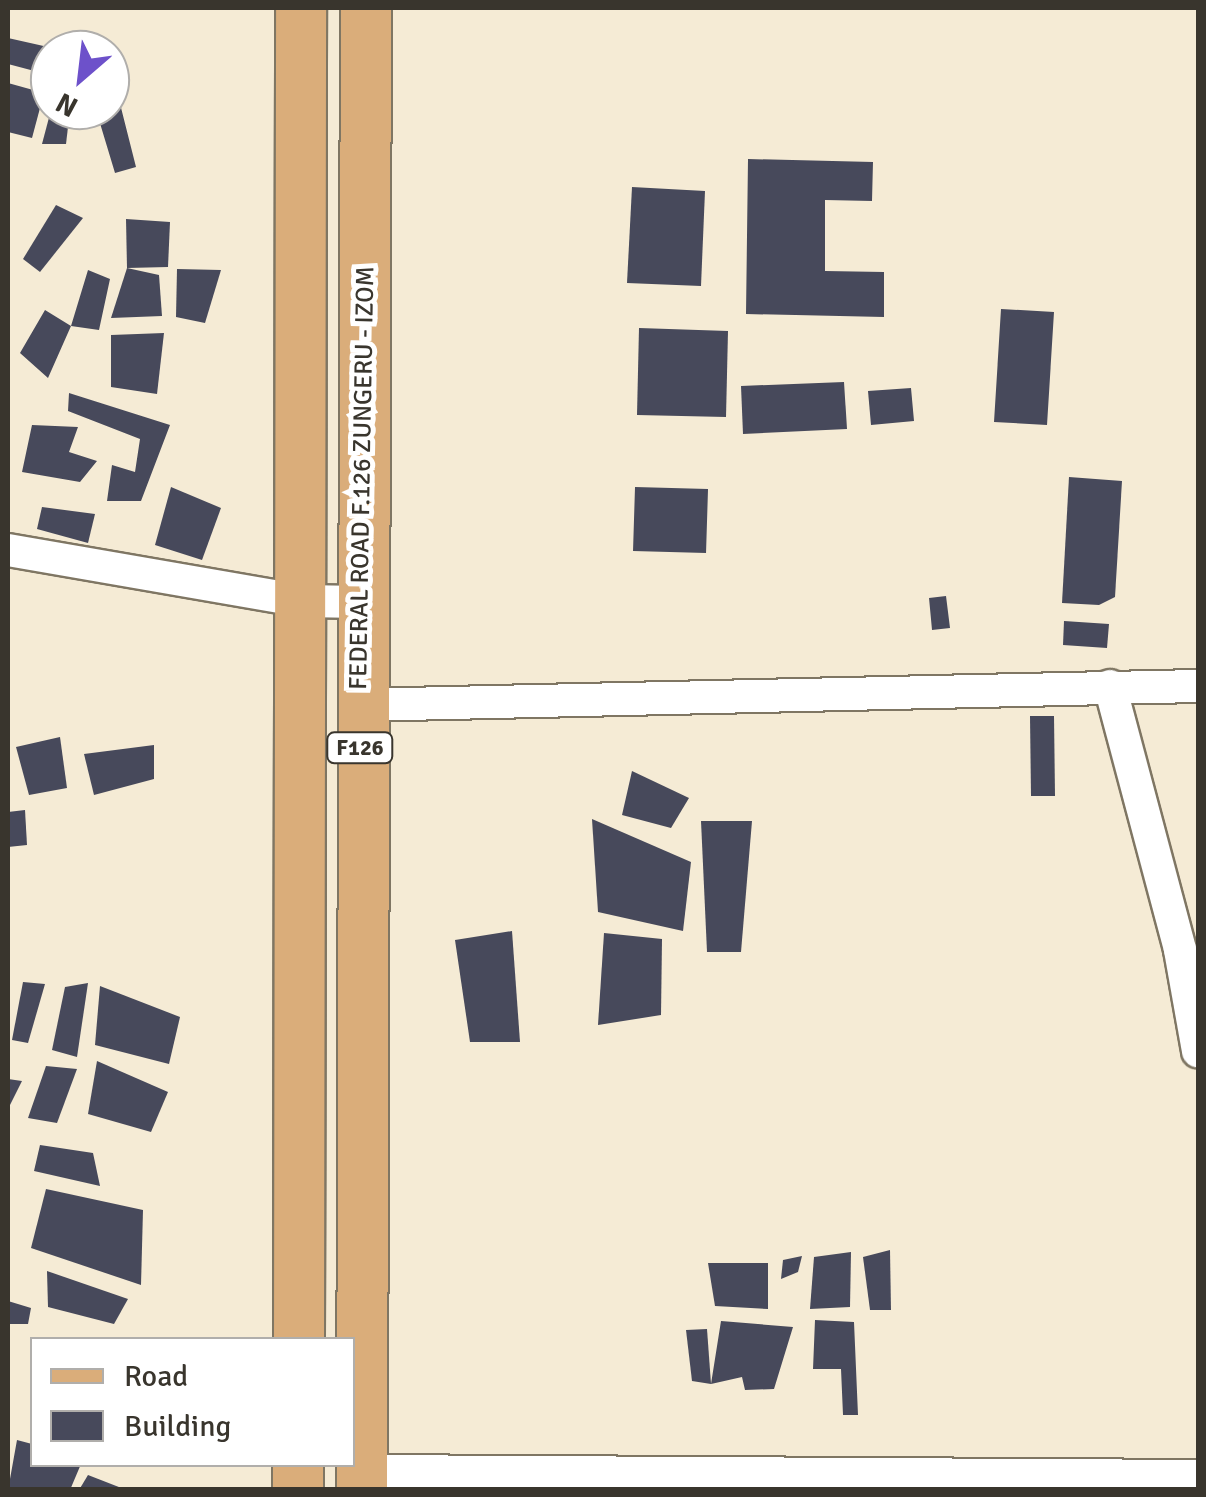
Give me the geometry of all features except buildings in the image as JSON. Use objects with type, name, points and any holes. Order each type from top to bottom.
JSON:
[{"type":"main road","name":"F126","points":[[299,1337],[301,8]]},
{"type":"main road","name":"FEDERAL ROAD F.126 ZUNGERU - IZOM","points":[[362,1480],[360,705],[366,8]]},
{"type":"street","points":[[8,550],[303,601],[361,602]]},
{"type":"street","points":[[1110,686],[1180,950],[1198,1050]]},
{"type":"street","points":[[360,705],[1198,686]]},
{"type":"street","points":[[362,1480],[1198,1476]]}]
